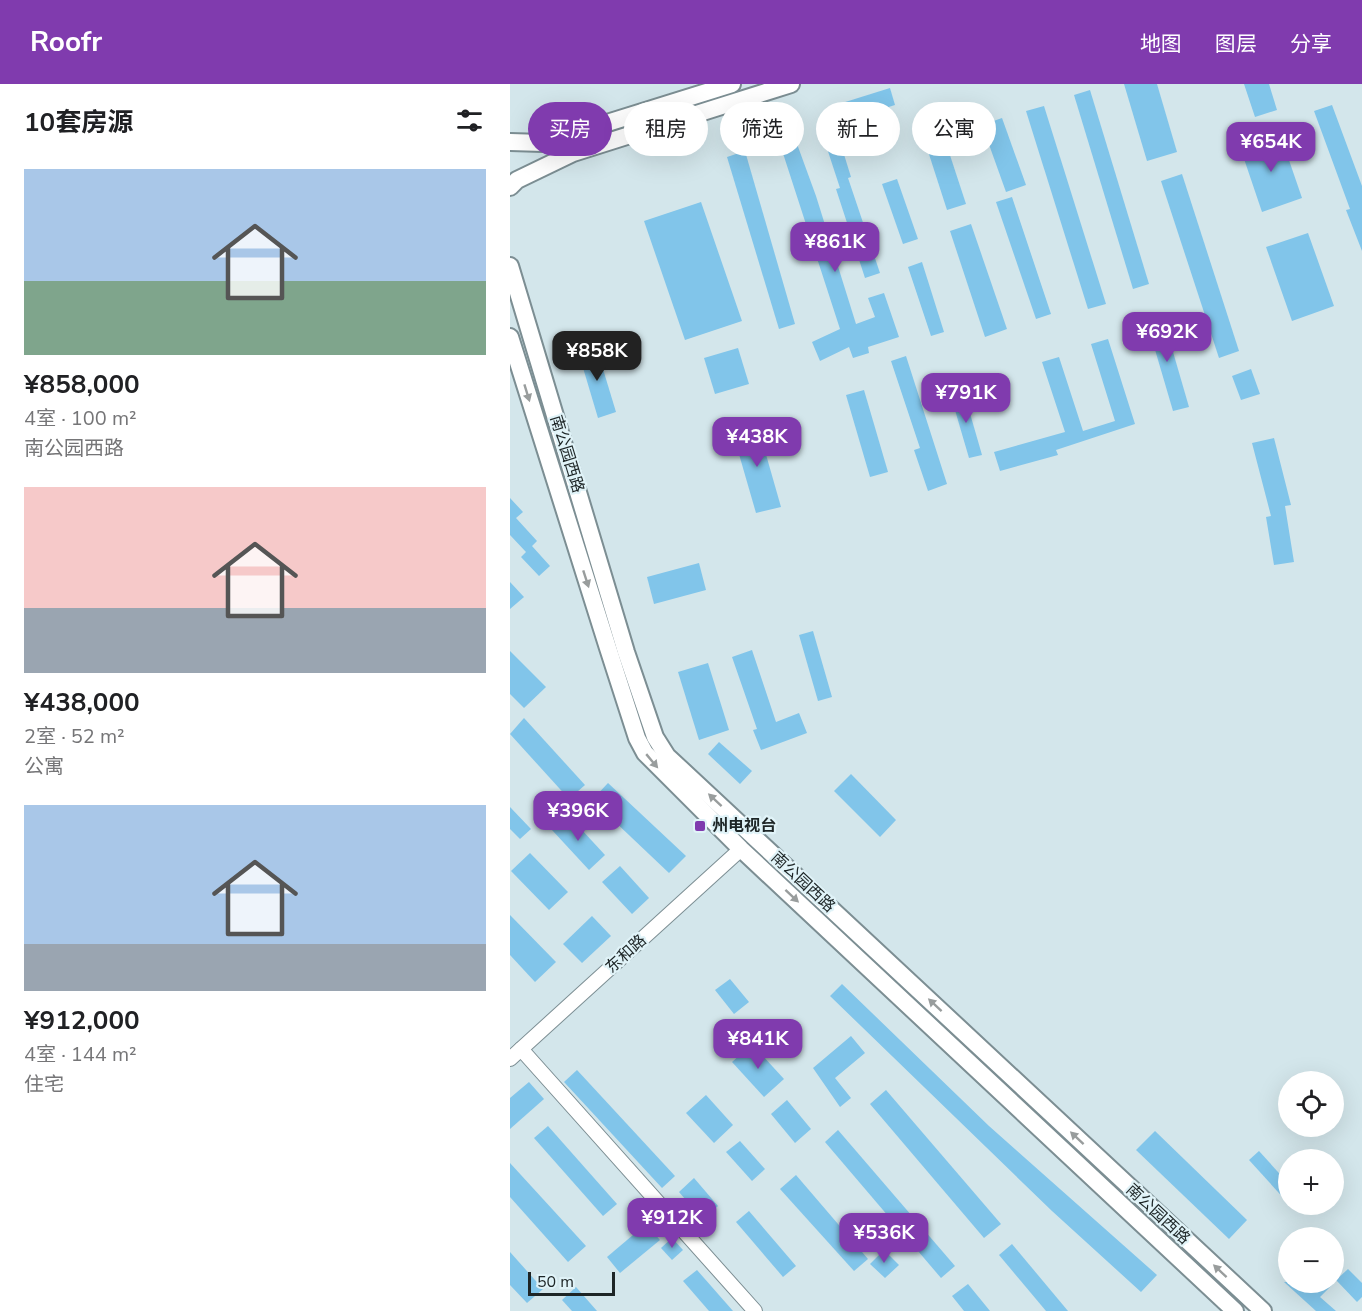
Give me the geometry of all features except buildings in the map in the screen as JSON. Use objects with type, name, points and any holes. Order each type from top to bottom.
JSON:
[{"type":"main road","points":[[510,142],[543,143],[732,84]]},
{"type":"main road","points":[[510,187],[517,180],[573,153],[791,84]]},
{"type":"main road","name":"南公园西路","points":[[510,266],[626,652],[655,737],[667,756],[1263,1311]]},
{"type":"main road","name":"南公园西路","points":[[510,337],[638,738],[645,753],[659,770],[741,849],[1235,1311]]},
{"type":"street","name":"东和路","points":[[510,1059],[741,849]]},
{"type":"street","points":[[521,1049],[754,1311]]},
{"type":"place","name":"州电视台","points":[[700,826]]}]
